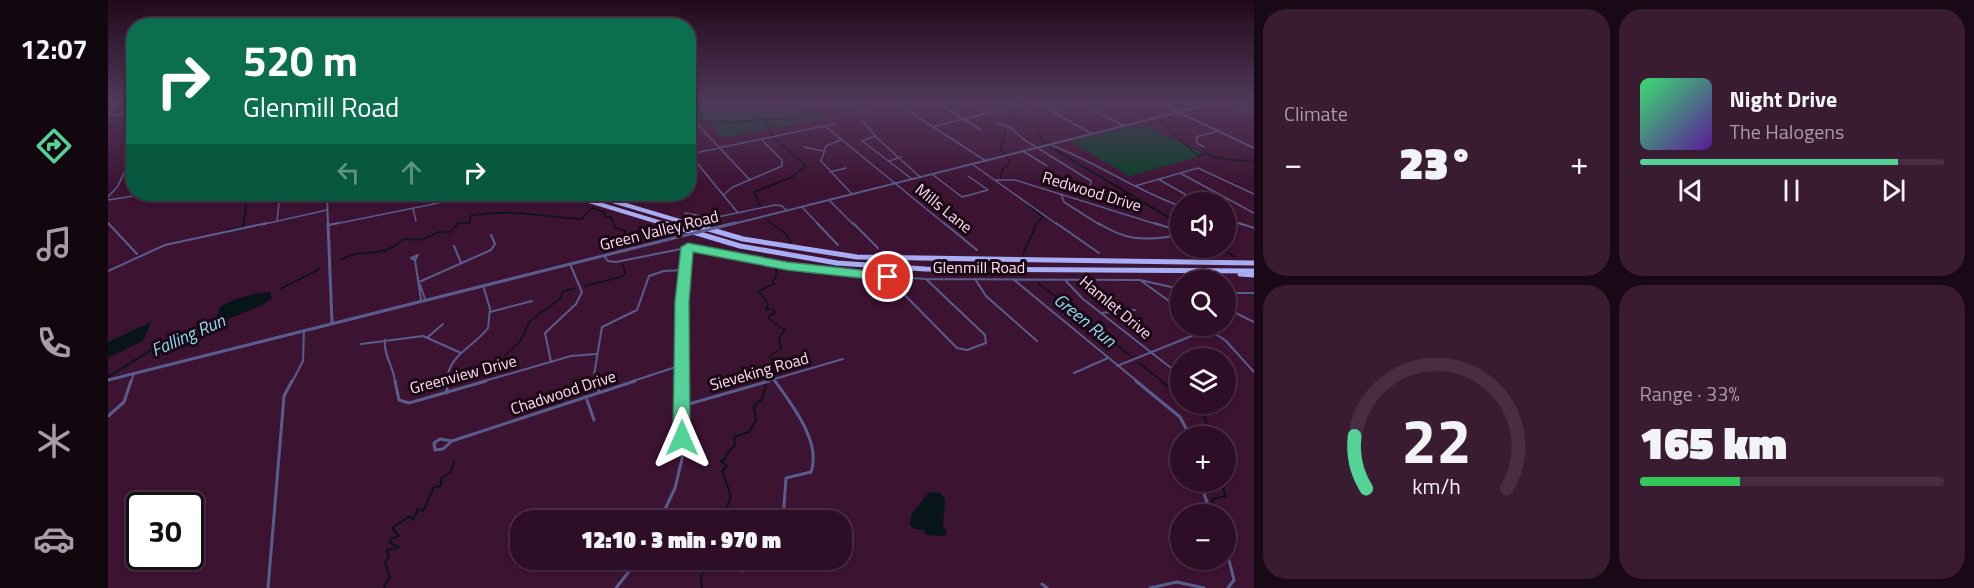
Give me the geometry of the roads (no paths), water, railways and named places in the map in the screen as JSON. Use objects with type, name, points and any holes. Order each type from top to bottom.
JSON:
[{"type":"highway","points":[[589,201],[740,246],[825,261],[925,269],[1124,269],[1254,273]]},
{"type":"highway","points":[[614,201],[732,236],[841,255],[917,260],[1253,263]]},
{"type":"street","points":[[703,130],[750,180]]},
{"type":"street","points":[[696,152],[805,130]]},
{"type":"street","name":"Mills Lane","points":[[830,130],[977,250]]},
{"type":"street","points":[[870,130],[920,177]]},
{"type":"street","points":[[941,130],[986,160]]},
{"type":"street","points":[[1014,130],[1037,148],[1091,181],[1090,187]]},
{"type":"street","points":[[1085,130],[1092,134]]},
{"type":"street","name":"Green Valley Road","points":[[108,380],[1106,130]]},
{"type":"street","points":[[1204,147],[1197,143],[1196,137],[1218,131],[1254,148]]},
{"type":"street","points":[[875,136],[862,141],[912,179]]},
{"type":"street","points":[[723,195],[783,164],[782,160],[761,140]]},
{"type":"street","points":[[842,140],[828,144],[823,151],[821,162],[852,194]]},
{"type":"street","points":[[1051,144],[1082,157],[1158,199],[1170,203]]},
{"type":"street","points":[[804,147],[823,151]]},
{"type":"street","points":[[1023,151],[1047,166]]},
{"type":"street","points":[[889,161],[901,157]]},
{"type":"street","points":[[696,162],[738,213]]},
{"type":"street","points":[[972,164],[1099,253]]},
{"type":"street","points":[[108,199],[118,186],[126,168]]},
{"type":"street","points":[[830,172],[846,168]]},
{"type":"street","points":[[1135,186],[1179,172],[1204,169],[1254,194]]},
{"type":"street","points":[[1179,172],[1254,213]]},
{"type":"street","points":[[932,174],[962,198],[988,190],[968,176]]},
{"type":"street","points":[[1158,179],[1181,192]]},
{"type":"street","name":"Redwood Drive","points":[[995,180],[1016,180],[1170,228]]},
{"type":"street","points":[[1061,194],[1064,202],[1119,236],[1170,238]]},
{"type":"street","points":[[108,199],[126,197]]},
{"type":"street","points":[[829,200],[878,248]]},
{"type":"street","points":[[277,221],[279,201]]},
{"type":"street","points":[[327,201],[332,323]]},
{"type":"street","points":[[328,225],[450,201]]},
{"type":"street","points":[[685,213],[711,219],[775,205],[782,206],[786,211]]},
{"type":"street","points":[[802,207],[838,245]]},
{"type":"street","points":[[413,209],[416,221]]},
{"type":"street","points":[[108,271],[138,255],[175,242],[327,210]]},
{"type":"street","points":[[1236,222],[1254,228]]},
{"type":"street","points":[[108,223],[138,255]]},
{"type":"street","points":[[420,283],[493,249],[495,244],[492,235]]},
{"type":"street","points":[[454,246],[461,263]]},
{"type":"street","points":[[664,510],[681,471],[682,365],[685,270],[688,247]]},
{"type":"street","name":"Glenmill Road","points":[[604,256],[608,261],[616,262],[688,247],[795,267],[888,277],[1140,280],[1170,287]]},
{"type":"street","points":[[415,260],[423,300]]},
{"type":"street","points":[[551,362],[544,342],[545,333],[578,304],[582,292],[570,264]]},
{"type":"street","points":[[599,392],[594,375],[602,327],[637,310],[649,276],[664,271],[685,270]]},
{"type":"street","points":[[888,277],[957,348],[967,350],[986,343],[985,335],[926,279]]},
{"type":"street","points":[[975,279],[987,296],[1037,340]]},
{"type":"street","points":[[1013,279],[1180,417],[1185,426]]},
{"type":"street","name":"Hamlet Drive","points":[[1065,280],[1077,294],[1170,367]]},
{"type":"street","points":[[1140,280],[1170,302]]},
{"type":"street","points":[[447,393],[447,370],[461,353],[486,330],[490,312],[483,285]]},
{"type":"street","points":[[1236,293],[1254,293]]},
{"type":"street","points":[[490,312],[532,301]]},
{"type":"street","points":[[1101,313],[1135,310]]},
{"type":"street","points":[[1236,313],[1254,322]]},
{"type":"street","points":[[428,337],[443,324]]},
{"type":"street","points":[[268,588],[284,396],[303,361],[304,330]]},
{"type":"street","points":[[1117,366],[1191,336]]},
{"type":"street","points":[[1218,336],[1231,346],[1254,372]]},
{"type":"street","points":[[361,344],[428,337],[461,353]]},
{"type":"street","name":"Greenview Drive","points":[[385,340],[384,350],[394,370],[399,400],[413,402],[551,362],[579,355],[596,354]]},
{"type":"street","points":[[1074,373],[1108,358]]},
{"type":"street","name":"Sieveking Road","points":[[682,406],[843,359]]},
{"type":"street","name":"Chadwood Drive","points":[[452,441],[440,439],[433,447],[440,450],[452,441],[682,365]]},
{"type":"street","points":[[108,416],[124,402],[134,373]]},
{"type":"street","points":[[774,380],[796,416],[815,457],[811,472],[790,475],[786,478],[784,510]]},
{"type":"street","points":[[586,397],[594,420]]},
{"type":"street","points":[[616,588],[630,570]]},
{"type":"street","points":[[1228,588],[1234,580],[1232,570]]},
{"type":"street","points":[[1150,588],[1163,581],[1173,580],[1204,588]]},
{"type":"street","points":[[1042,584],[1047,588]]},
{"type":"waterway","points":[[770,130],[773,136]]},
{"type":"waterway","name":"Green Run","points":[[1004,154],[1000,149],[1005,130]]},
{"type":"waterway","points":[[1037,130],[1045,144]]},
{"type":"waterway","points":[[1171,130],[1198,156],[1205,153],[1217,158],[1254,162]]},
{"type":"waterway","points":[[760,206],[754,192],[792,177],[806,166],[775,138]]},
{"type":"waterway","points":[[1050,147],[1170,218]]},
{"type":"waterway","name":"Green Run","points":[[1007,157],[1010,163]]},
{"type":"waterway","name":"Green Run","points":[[1001,177],[1002,169],[1009,164]]},
{"type":"waterway","points":[[228,230],[243,227],[247,201]]},
{"type":"waterway","name":"Green Run","points":[[1023,254],[1037,223],[1043,217],[1027,204]]},
{"type":"waterway","points":[[588,212],[592,208],[604,212],[605,217],[611,217],[615,228],[625,231],[626,244]]},
{"type":"waterway","name":"Falling Run","points":[[341,260],[357,254],[387,250],[403,239],[421,240],[439,232],[451,232],[458,223],[470,223],[470,216],[512,213],[582,219],[586,214]]},
{"type":"waterway","points":[[768,221],[786,234],[791,243]]},
{"type":"waterway","points":[[585,286],[621,277],[625,273],[623,264]]},
{"type":"waterway","points":[[768,379],[775,368],[770,356],[781,348],[779,338],[785,330],[769,319],[768,316],[775,313],[773,309],[766,310],[768,304],[759,291],[775,283],[772,281],[776,277],[776,267]]},
{"type":"waterway","name":"Falling Run","points":[[280,289],[320,269]]},
{"type":"waterway","name":"Green Run","points":[[1038,283],[1132,357]]},
{"type":"waterway","points":[[504,356],[520,342],[530,321],[561,298],[562,292],[575,288]]},
{"type":"waterway","name":"Falling Run","points":[[108,377],[148,352],[225,319]]},
{"type":"waterway","name":"Green Run","points":[[1138,362],[1163,382]]},
{"type":"waterway","name":"Green Run","points":[[1161,381],[1170,388]]},
{"type":"waterway","points":[[726,510],[731,496],[722,471],[727,466],[721,461],[726,459],[725,456],[735,445],[734,437],[749,432],[756,420],[754,406],[762,399],[766,385]]},
{"type":"waterway","name":"Green Run","points":[[1200,414],[1205,418],[1207,426]]},
{"type":"waterway","points":[[385,588],[384,585],[390,578],[385,562],[389,558],[387,550],[399,547],[390,543],[390,539],[399,536],[392,528],[410,516],[413,520],[418,509],[423,511],[434,487],[441,486],[441,478],[450,473],[454,462]]},
{"type":"waterway","name":"Green Run","points":[[1211,504],[1213,499],[1226,496],[1224,492]]},
{"type":"waterway","points":[[702,588],[701,576],[706,570]]}]
